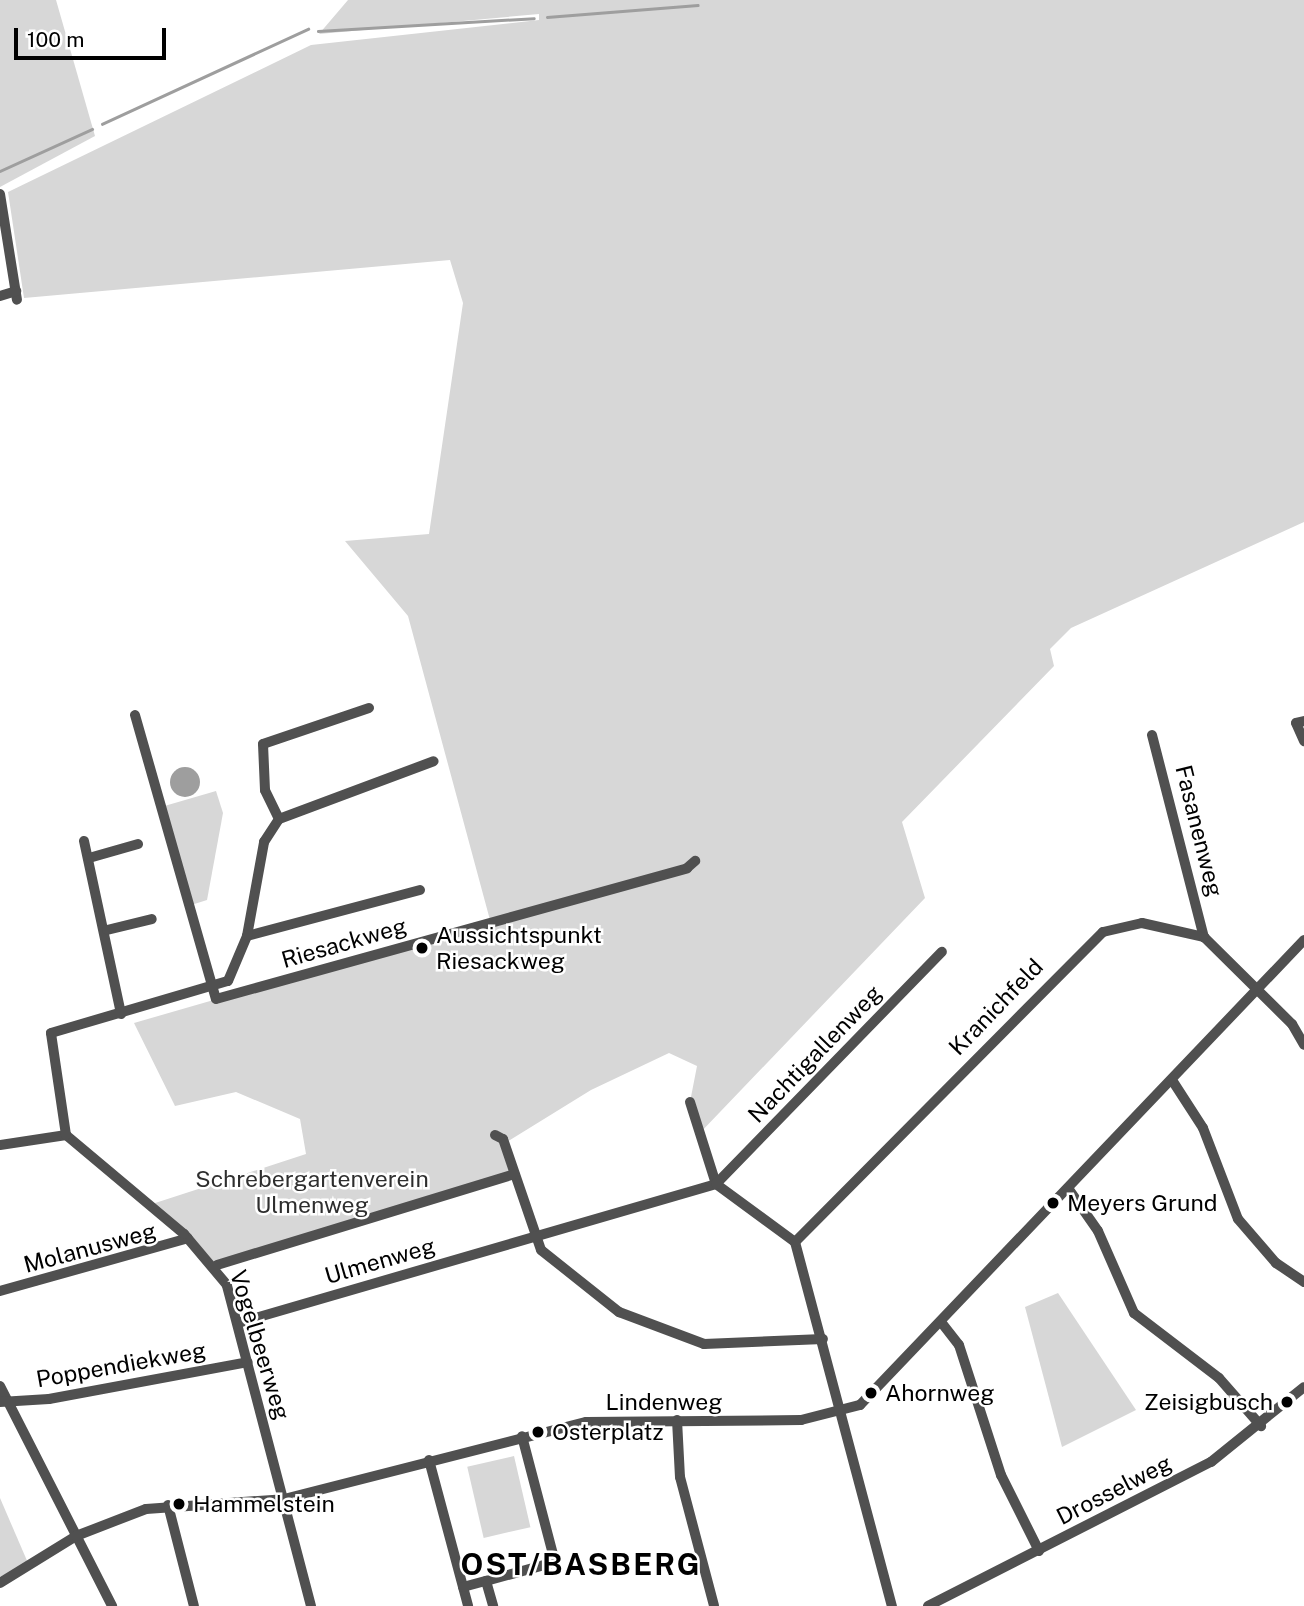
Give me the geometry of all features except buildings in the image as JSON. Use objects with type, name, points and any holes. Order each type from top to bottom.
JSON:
[{"type":"street","points":[[0,194],[17,296],[0,296]]},
{"type":"street","points":[[279,819],[265,790],[263,744],[369,708]]},
{"type":"street","points":[[135,715],[211,988],[228,981],[247,936],[256,868],[279,819],[433,761]]},
{"type":"street","points":[[1304,721],[1296,723],[1304,741]]},
{"type":"street","name":"Fasanenweg","points":[[1152,736],[1204,937]]},
{"type":"street","points":[[84,841],[107,930],[121,1014]]},
{"type":"street","points":[[89,858],[138,844]]},
{"type":"street","name":"Riesackweg","points":[[66,1135],[51,1033],[211,988],[216,999],[233,996],[687,868],[695,861]]},
{"type":"street","points":[[247,936],[421,890]]},
{"type":"street","points":[[107,930],[152,919]]},
{"type":"street","name":"Kranichfeld","points":[[795,1242],[1090,940],[1142,923],[1204,937]]},
{"type":"street","points":[[1204,937],[1258,990],[1304,1045]]},
{"type":"street","points":[[842,1413],[860,1405],[1304,940]]},
{"type":"street","name":"Nachtigallenweg","points":[[716,1184],[942,952]]},
{"type":"street","points":[[1171,1080],[1203,1128],[1238,1219],[1276,1264],[1304,1282]]},
{"type":"street","points":[[690,1102],[716,1184],[795,1242],[892,1606]]},
{"type":"street","points":[[0,1145],[66,1135]]},
{"type":"street","name":"Vogelbeerweg","points":[[66,1135],[216,1265],[238,1324],[311,1606]]},
{"type":"street","points":[[495,1135],[503,1139],[533,1236],[586,1292],[670,1334],[704,1343],[823,1339]]},
{"type":"street","points":[[216,1265],[514,1174]]},
{"type":"street","name":"Ulmenweg","points":[[238,1324],[716,1184]]},
{"type":"street","points":[[1068,1188],[1098,1231],[1134,1313],[1219,1378],[1261,1426]]},
{"type":"street","name":"Molanusweg","points":[[0,1291],[188,1238]]},
{"type":"street","points":[[941,1322],[959,1345],[1001,1475],[1039,1551]]},
{"type":"street","name":"Poppendiekweg","points":[[4,1402],[248,1362]]},
{"type":"street","points":[[0,1386],[4,1402],[112,1606]]},
{"type":"street","name":"Drosselweg","points":[[928,1606],[1212,1462],[1261,1426],[1303,1390]]},
{"type":"street","name":"Lindenweg","points":[[284,1499],[522,1436],[586,1422],[677,1420],[752,1423],[842,1413]]},
{"type":"street","points":[[677,1420],[680,1477],[714,1606]]},
{"type":"street","points":[[463,1587],[555,1562],[522,1436]]},
{"type":"street","points":[[429,1460],[468,1606]]},
{"type":"street","points":[[0,1583],[76,1536],[168,1505],[284,1499]]},
{"type":"street","points":[[168,1505],[194,1606]]},
{"type":"street","points":[[486,1581],[492,1606]]},
{"type":"green space","points":[[0,0],[56,0],[95,136],[0,187]]},
{"type":"green space","name":"Schrebergartenverein Ulmenweg","points":[[348,0],[1304,0],[1304,522],[1071,628],[1050,649],[1054,666],[902,822],[925,898],[698,1135],[690,1102],[697,1066],[669,1053],[591,1090],[505,1143],[514,1174],[217,1265],[149,1205],[306,1154],[300,1119],[236,1092],[175,1106],[134,1023],[490,920],[408,616],[345,541],[429,534],[463,303],[450,260],[24,298],[8,192],[311,45],[539,20],[539,14],[319,34]]},
{"type":"green space","points":[[216,791],[223,813],[207,900],[188,906],[161,807]]},
{"type":"green space","points":[[1058,1293],[1136,1410],[1062,1447],[1025,1307]]},
{"type":"green space","points":[[514,1456],[530,1527],[484,1538],[467,1467]]},
{"type":"green space","points":[[0,1498],[28,1563],[0,1577]]},
{"type":"shaded area","points":[[185,767],[196,771],[200,782],[196,793],[185,797],[174,793],[170,782],[174,771]]},
{"type":"waterway","points":[[547,17],[698,5]]},
{"type":"waterway","points":[[318,31],[534,18]]},
{"type":"waterway","points":[[102,124],[308,29]]},
{"type":"waterway","points":[[0,171],[92,129]]},
{"type":"place","name":"Aussichtspunkt Riesackweg","points":[[422,948]]},
{"type":"place","name":"Meyers Grund","points":[[1053,1203]]},
{"type":"place","name":"Ahornweg","points":[[871,1393]]},
{"type":"place","name":"Zeisigbusch","points":[[1287,1402]]},
{"type":"place","name":"Osterplatz","points":[[538,1432]]},
{"type":"place","name":"Hammelstein","points":[[179,1504]]},
{"type":"district","name":"OST/BASBERG","points":[[581,1564]]}]
